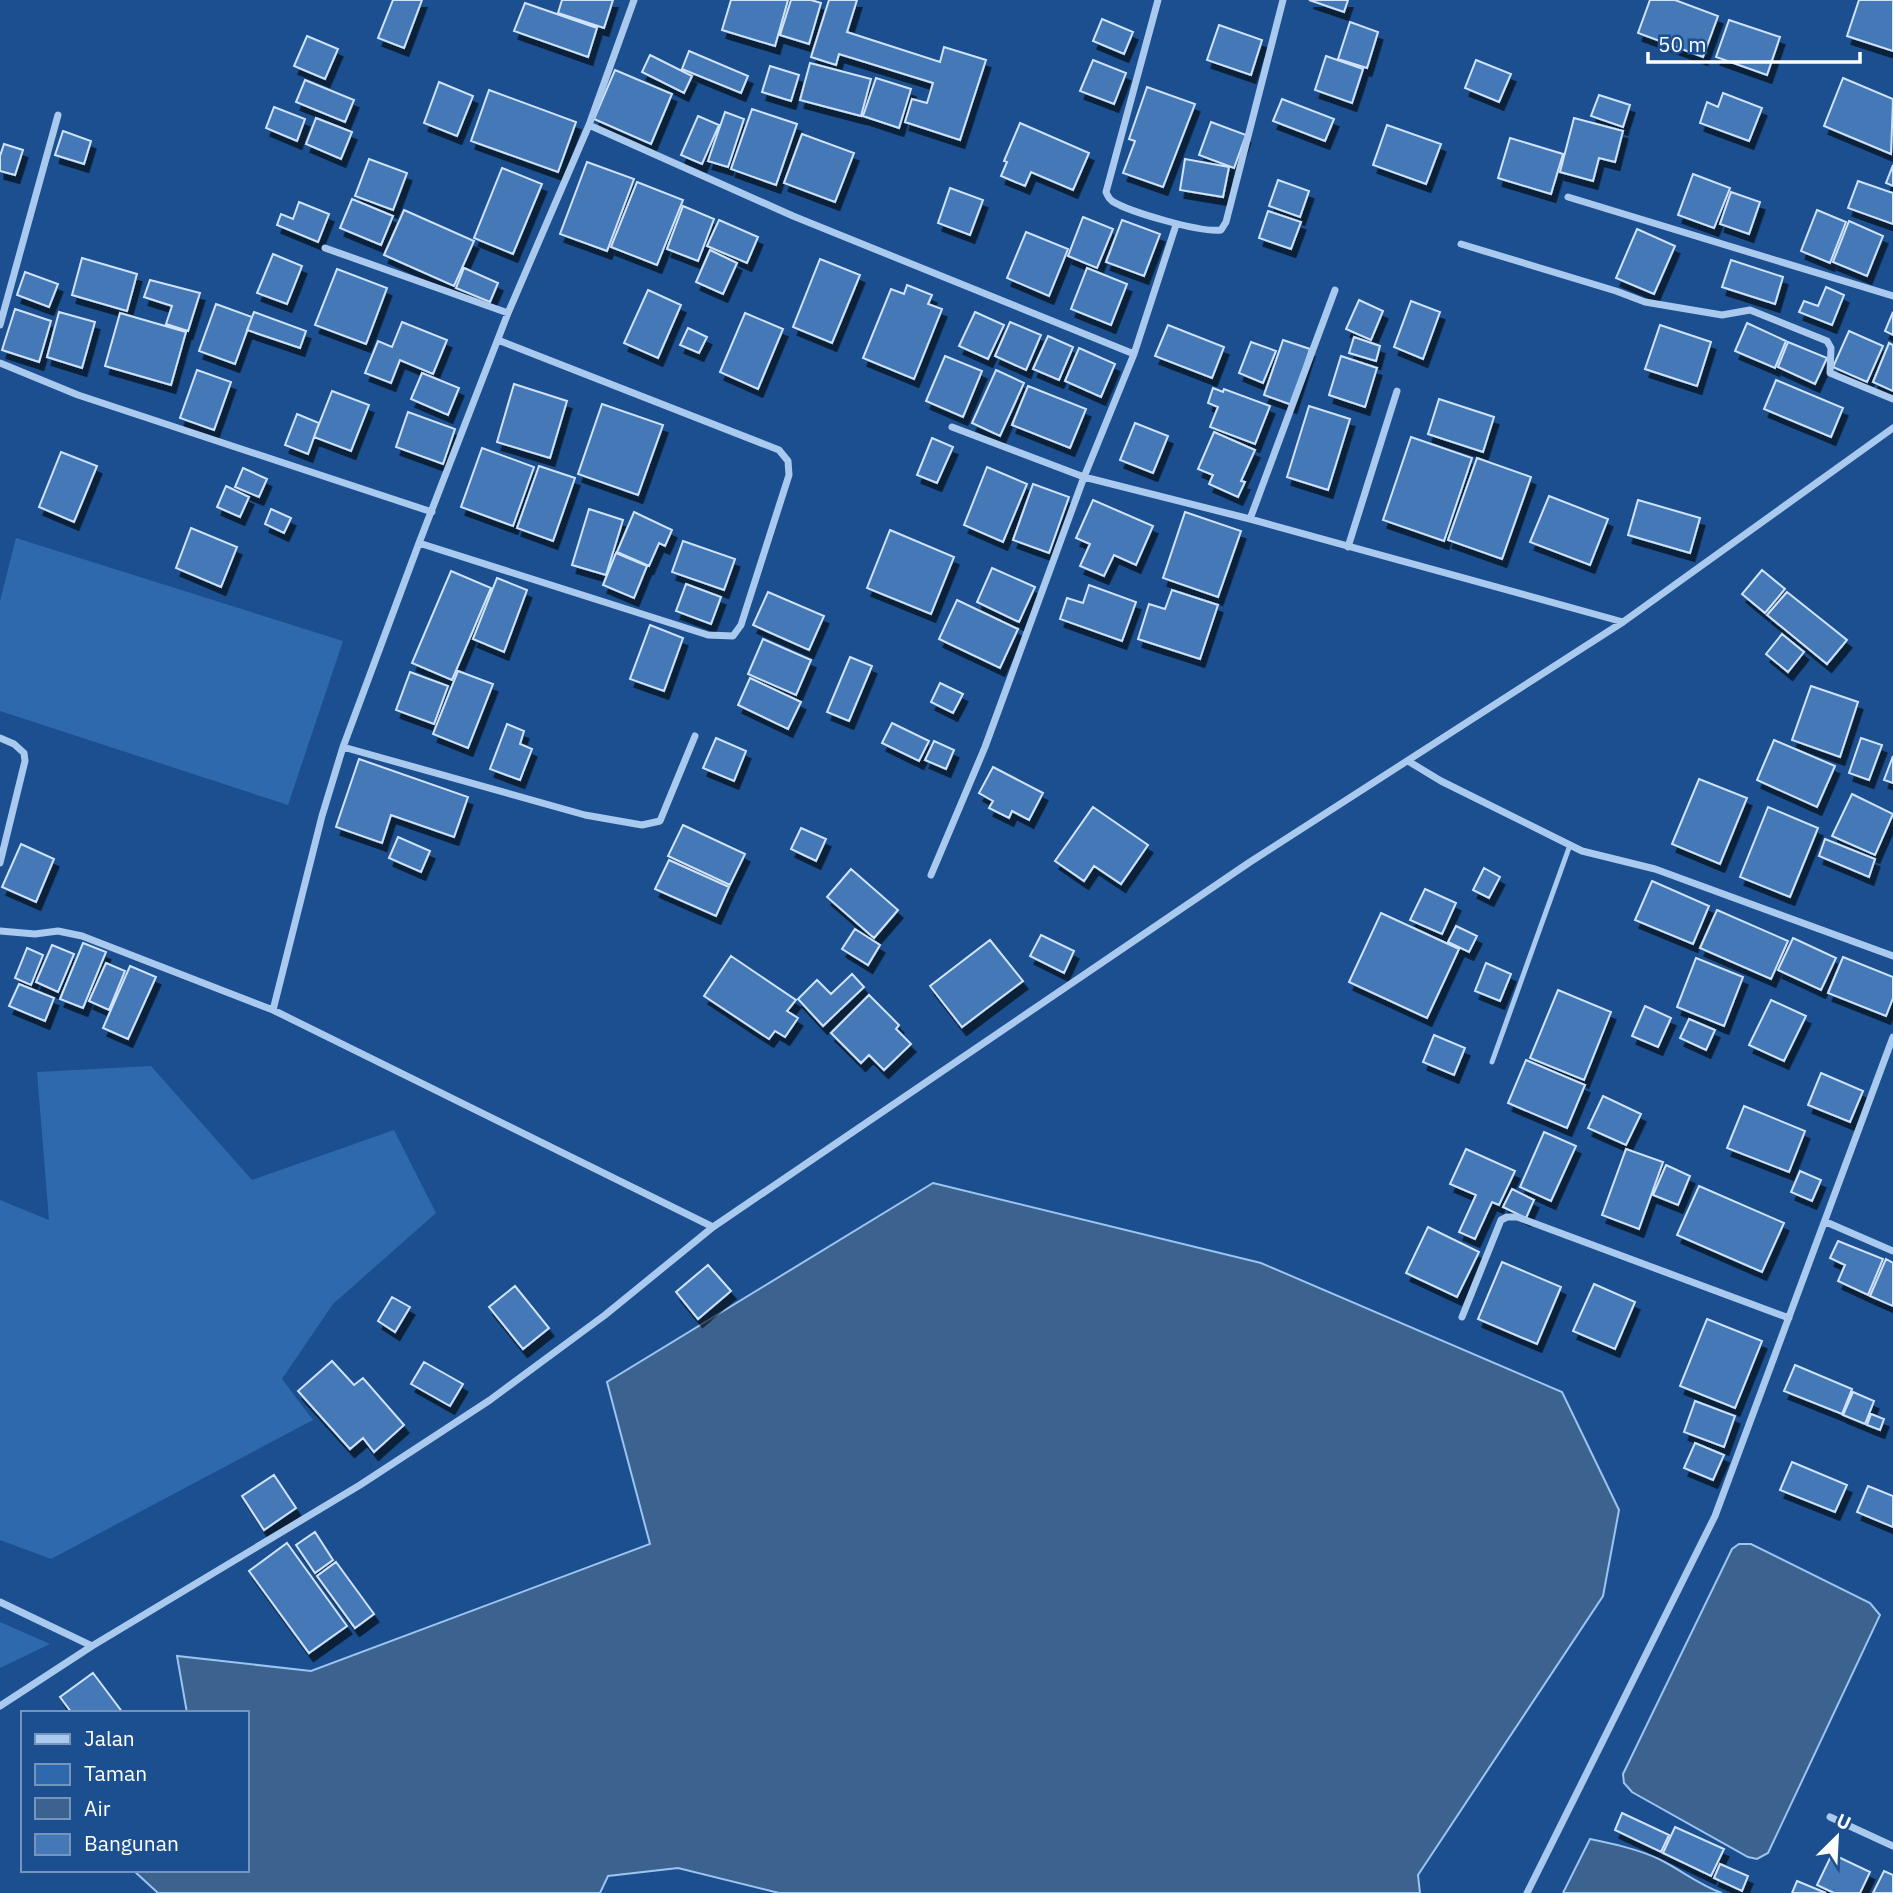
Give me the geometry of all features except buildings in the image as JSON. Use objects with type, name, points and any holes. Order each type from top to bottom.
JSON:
[{"type":"street","points":[[273,1010],[322,816],[343,747],[508,313],[589,125],[634,0]]},
{"type":"street","points":[[1158,0],[1106,192],[1114,202],[1176,225],[1211,231],[1221,230],[1226,222],[1283,0]]},
{"type":"street","points":[[0,325],[58,115]]},
{"type":"street","points":[[589,125],[793,216],[1134,354]]},
{"type":"street","points":[[1568,197],[1893,296]]},
{"type":"street","points":[[931,875],[985,747],[1084,477],[1134,354],[1176,225]]},
{"type":"street","points":[[1461,244],[1645,302],[1723,315],[1750,310],[1827,341],[1831,348],[1829,372],[1893,399]]},
{"type":"street","points":[[325,248],[508,313]]},
{"type":"street","points":[[1250,519],[1335,289]]},
{"type":"street","points":[[419,542],[708,635],[733,636],[741,625],[789,475],[788,461],[779,450],[498,340]]},
{"type":"street","points":[[0,363],[78,396],[432,512]]},
{"type":"street","points":[[1348,547],[1397,391]]},
{"type":"street","points":[[952,427],[1084,477],[1250,519],[1623,622]]},
{"type":"street","points":[[0,1706],[92,1646],[360,1485],[490,1400],[605,1315],[713,1227],[1250,862],[1623,622],[1893,428]]},
{"type":"street","points":[[343,747],[585,815],[642,825],[660,821],[695,736]]},
{"type":"street","points":[[0,738],[14,744],[24,753],[25,761],[0,863]]},
{"type":"street","points":[[1408,761],[1441,781],[1582,851],[1655,869],[1893,956]]},
{"type":"street","points":[[0,931],[35,934],[58,931],[82,936],[273,1010],[713,1227]]},
{"type":"street","points":[[1527,1893],[1715,1516],[1893,1037]]},
{"type":"street","points":[[1462,1317],[1501,1220],[1517,1217],[1789,1318]]},
{"type":"street","points":[[1826,1222],[1893,1251]]},
{"type":"street","points":[[0,1602],[92,1646]]},
{"type":"street","points":[[1830,1817],[1893,1846]]},
{"type":"lane","points":[[1492,1062],[1570,845]]},
{"type":"green space","points":[[16,538],[343,641],[288,805],[0,711],[0,601]]},
{"type":"green space","points":[[151,1066],[252,1180],[394,1130],[436,1213],[333,1304],[282,1379],[313,1420],[51,1559],[0,1540],[0,1200],[49,1220],[37,1072]]},
{"type":"green space","points":[[0,1622],[50,1644],[0,1668]]},
{"type":"water","points":[[933,1183],[1261,1263],[1562,1392],[1619,1510],[1603,1596],[1418,1875],[1420,1893],[779,1893],[678,1868],[608,1876],[600,1893],[158,1893],[135,1872],[248,1872],[248,1711],[187,1711],[177,1656],[311,1671],[650,1544],[607,1382]]},
{"type":"water","points":[[1739,1544],[1751,1544],[1870,1603],[1880,1615],[1768,1853],[1757,1859],[1748,1857],[1632,1792],[1624,1783],[1623,1774],[1732,1549]]},
{"type":"water","points":[[1590,1839],[1651,1855],[1722,1893],[1563,1893]]}]
